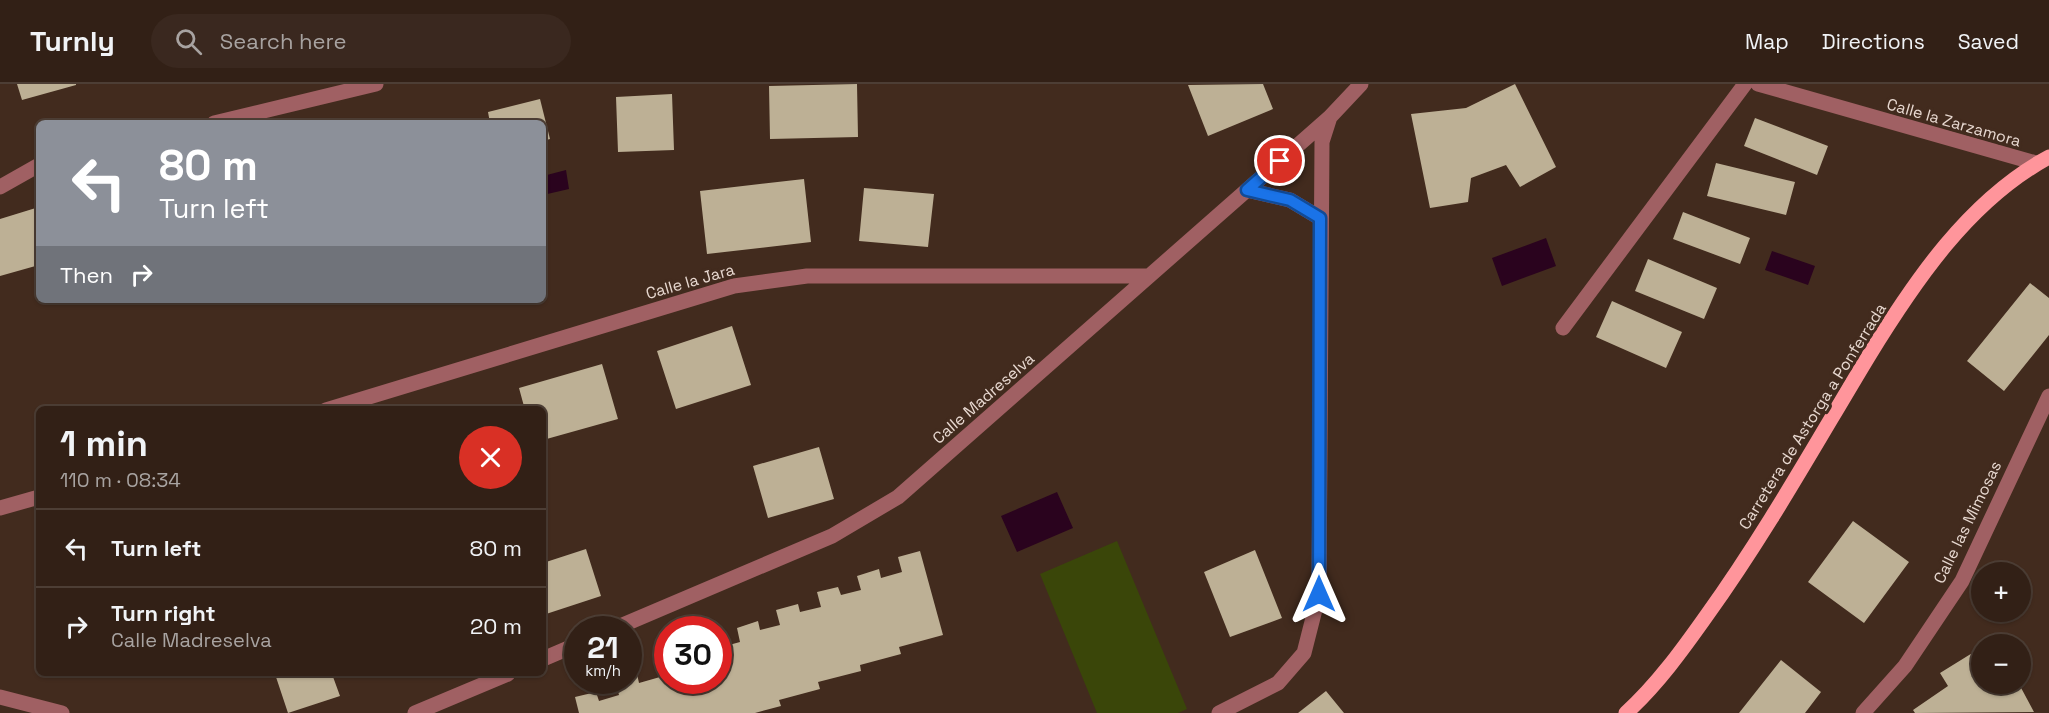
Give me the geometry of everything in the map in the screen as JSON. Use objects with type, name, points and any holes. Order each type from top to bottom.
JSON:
[{"type":"main road","name":"Carretera de Astorga a Ponferrada","points":[[1626,713],[1681,651],[1733,578],[1894,316],[1940,252],[1990,199],[2043,160]]},
{"type":"street","points":[[226,120],[376,84]]},
{"type":"street","name":"Calle Madreselva","points":[[642,617],[832,536],[898,496],[1330,117],[1361,84]]},
{"type":"street","points":[[1563,328],[1745,84]]},
{"type":"street","name":"Calle la Zarzamora","points":[[1758,84],[2043,160]]},
{"type":"street","points":[[1219,713],[1278,683],[1304,653],[1319,594],[1320,218],[1322,142],[1330,117]]},
{"type":"street","points":[[0,187],[36,167]]},
{"type":"street","points":[[1247,190],[1290,200],[1320,218]]},
{"type":"street","name":"Calle la Jara","points":[[339,406],[734,286],[807,276],[1149,276]]},
{"type":"street","name":"Calle las Mimosas","points":[[1863,713],[1905,666],[1962,581],[2049,396]]},
{"type":"street","points":[[0,508],[36,497]]},
{"type":"street","points":[[546,658],[564,650]]},
{"type":"street","points":[[415,713],[503,676]]},
{"type":"street","points":[[0,697],[62,713]]},
{"type":"green space","points":[[1117,541],[1187,709],[1178,713],[1097,713],[1040,574]]},
{"type":"shaded area","points":[[566,170],[569,189],[546,194],[546,175]]},
{"type":"shaded area","points":[[1546,238],[1556,266],[1502,286],[1492,258]]},
{"type":"shaded area","points":[[1772,251],[1815,266],[1808,285],[1765,270]]},
{"type":"shaded area","points":[[1057,492],[1073,528],[1017,552],[1001,516]]},
{"type":"building","points":[[17,84],[76,84],[76,85],[22,100]]},
{"type":"building","points":[[857,84],[858,137],[770,139],[769,86]]},
{"type":"building","points":[[1263,84],[1273,109],[1208,136],[1188,85]]},
{"type":"building","points":[[1515,84],[1556,167],[1520,187],[1506,165],[1471,178],[1468,202],[1430,208],[1411,114],[1466,108]]},
{"type":"building","points":[[672,94],[674,150],[618,152],[616,97]]},
{"type":"building","points":[[540,99],[545,120],[489,120],[488,112]]},
{"type":"building","points":[[1755,118],[1828,146],[1817,175],[1744,146]]},
{"type":"building","points":[[546,123],[550,139],[546,140]]},
{"type":"building","points":[[1716,163],[1795,182],[1786,215],[1707,196]]},
{"type":"building","points":[[804,179],[811,242],[707,254],[700,191]]},
{"type":"building","points":[[864,188],[934,194],[928,247],[859,241]]},
{"type":"building","points":[[36,208],[36,266],[0,276],[0,219]]},
{"type":"building","points":[[1683,212],[1750,238],[1740,264],[1673,239]]},
{"type":"building","points":[[1648,259],[1717,288],[1704,319],[1635,291]]},
{"type":"building","points":[[2030,283],[2049,298],[2049,335],[2004,391],[1967,361]]},
{"type":"building","points":[[1612,301],[1682,332],[1666,368],[1596,337]]},
{"type":"building","points":[[732,326],[751,385],[676,409],[657,351]]},
{"type":"building","points":[[602,364],[618,419],[546,439],[546,406],[524,406],[519,388]]},
{"type":"building","points":[[819,447],[834,499],[768,518],[753,466]]},
{"type":"building","points":[[1853,521],[1909,562],[1864,623],[1808,582]]},
{"type":"building","points":[[586,549],[601,596],[546,614],[546,562]]},
{"type":"building","points":[[1255,550],[1282,618],[1230,637],[1204,572]]},
{"type":"building","points":[[920,551],[943,635],[899,647],[901,654],[860,665],[861,671],[818,682],[820,689],[779,700],[781,706],[755,713],[579,713],[575,697],[597,694],[599,701],[619,694],[642,694],[642,682],[654,679],[654,694],[732,694],[732,644],[740,642],[737,628],[758,621],[760,630],[780,625],[776,610],[798,604],[800,612],[821,607],[817,592],[838,587],[841,595],[861,590],[857,576],[879,569],[881,578],[902,572],[898,557]]},
{"type":"building","points":[[1971,654],[1971,694],[2024,694],[2034,712],[1915,713],[1913,710],[1948,686],[1940,673]]},
{"type":"building","points":[[1781,660],[1821,692],[1805,713],[1739,713]]},
{"type":"building","points":[[276,676],[333,676],[340,696],[288,713]]},
{"type":"building","points":[[1326,691],[1344,713],[1298,713]]},
{"type":"route","points":[[1280,161],[1247,190],[1290,200],[1320,218],[1319,594]]}]
